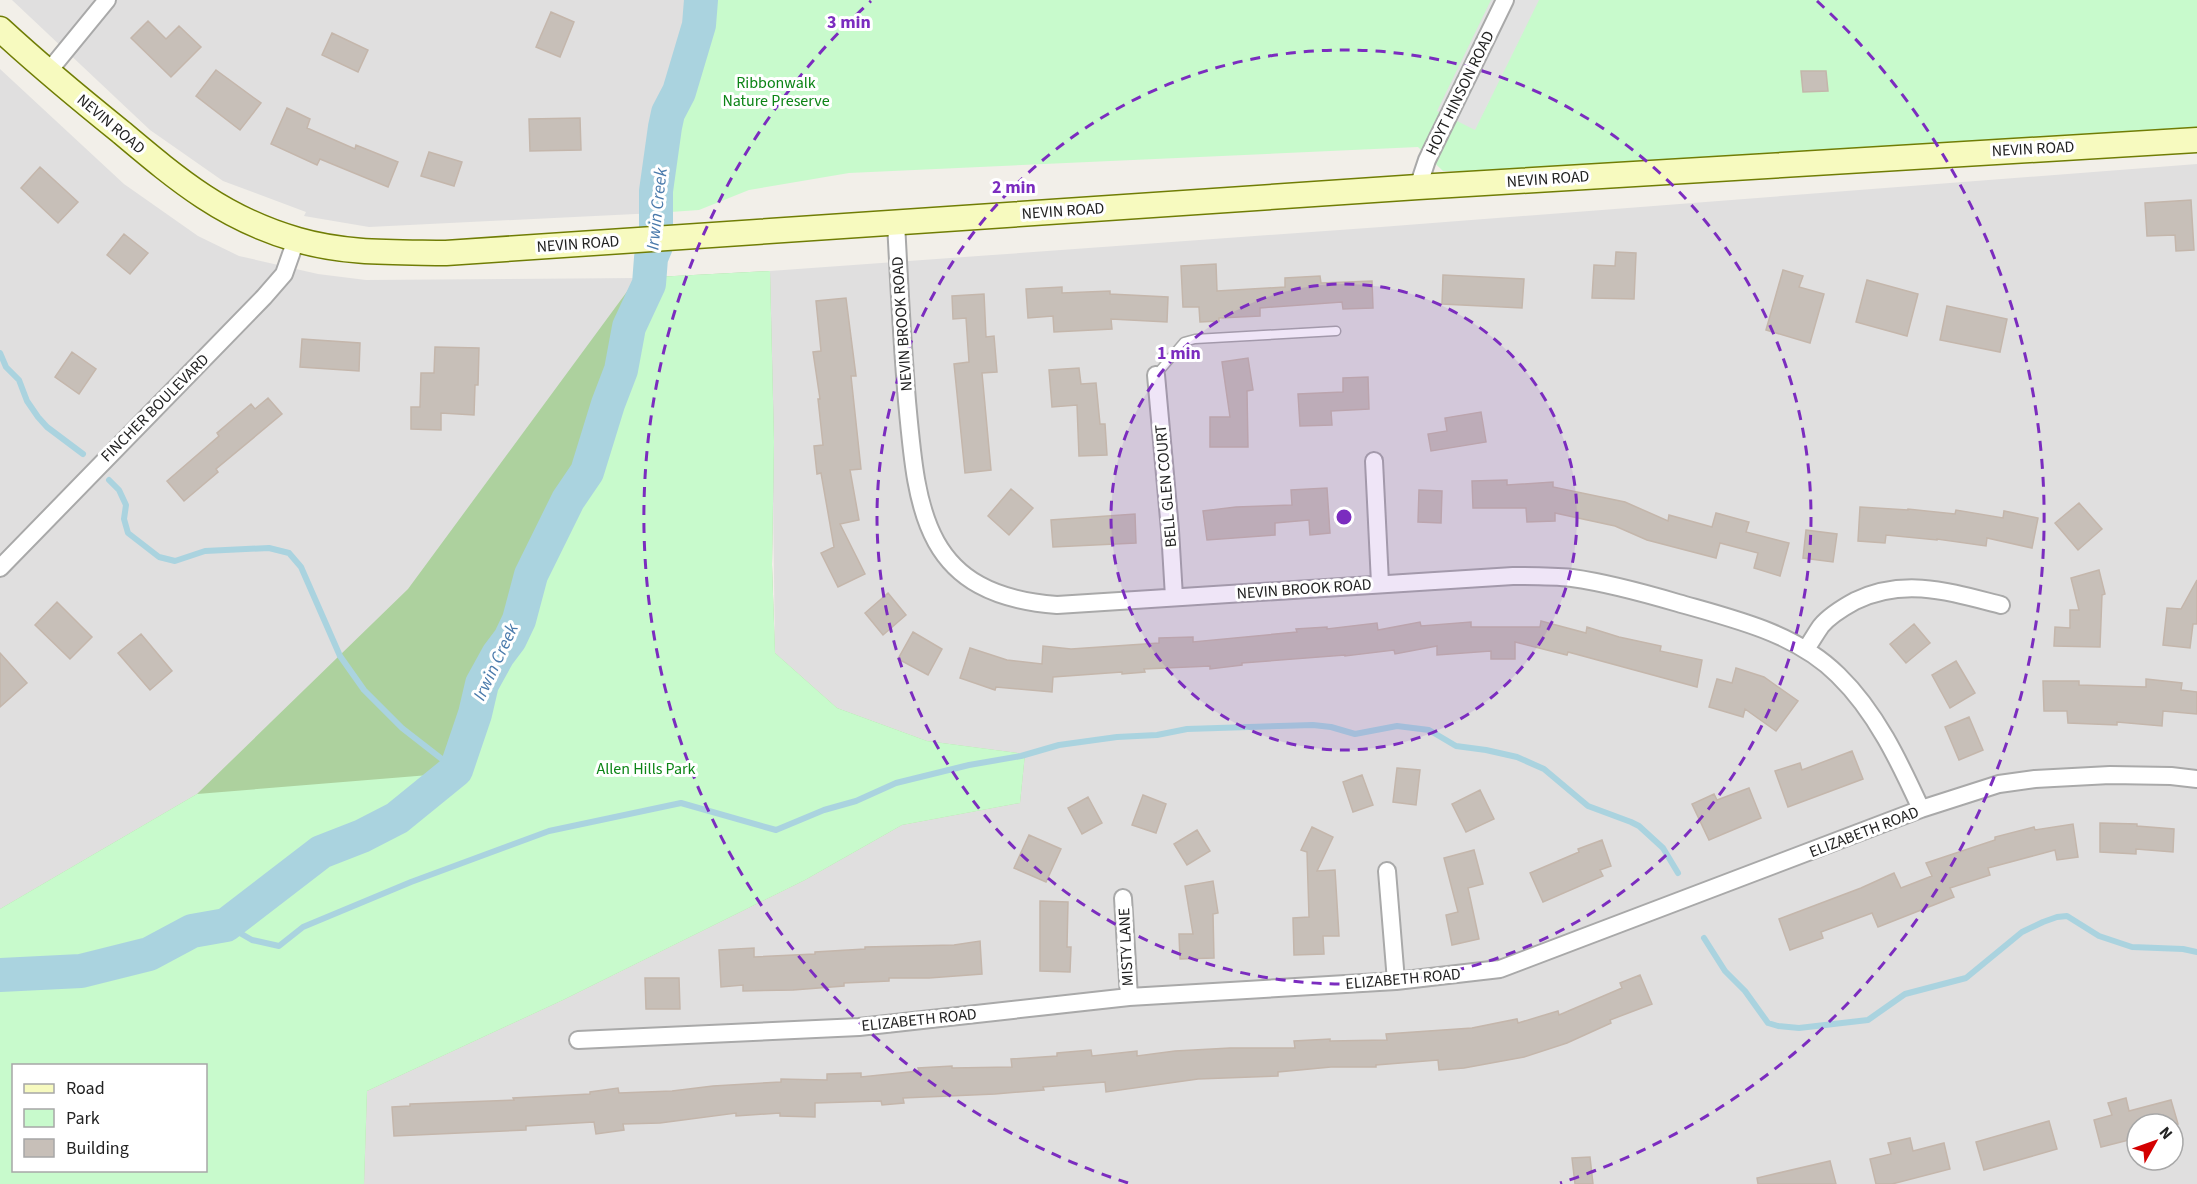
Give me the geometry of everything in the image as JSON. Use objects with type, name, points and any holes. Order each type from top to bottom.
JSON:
[{"type":"main road","name":"NEVIN ROAD","points":[[0,29],[48,72],[195,192],[247,221],[296,240],[321,246],[368,252],[424,252],[634,241],[1418,187],[2197,140]]},
{"type":"street","points":[[48,72],[107,0]]},
{"type":"street","name":"HOYT HINSON ROAD","points":[[1418,187],[1427,160],[1505,0]]},
{"type":"street","name":"NEVIN BROOK ROAD","points":[[896,222],[902,335],[913,466],[922,509],[928,528],[938,546],[951,562],[965,575],[999,595],[1018,600],[1057,604],[1513,576],[1572,578],[1636,591],[1734,619],[1806,649],[1837,674],[1863,702],[1902,767],[1922,809]]},
{"type":"street","name":"FINCHER BOULEVARD","points":[[0,568],[264,297],[284,274],[296,240]]},
{"type":"street","name":"BELL GLEN COURT","points":[[1156,375],[1174,597]]},
{"type":"street","points":[[1374,461],[1380,584]]},
{"type":"street","points":[[1806,649],[1822,624],[1844,607],[1866,596],[1896,588],[1924,587],[2001,605]]},
{"type":"street","name":"ELIZABETH ROAD","points":[[578,1040],[858,1027],[1129,997],[1396,981],[1500,969],[1922,809],[1999,784],[2035,779],[2110,775],[2171,776],[2197,779]]},
{"type":"street","points":[[1387,871],[1396,981]]},
{"type":"street","name":"MISTY LANE","points":[[1123,897],[1129,997]]},
{"type":"lane","points":[[1156,375],[1184,342],[1195,339],[1336,331]]},
{"type":"shaded area","points":[[12,0],[708,0],[656,213],[369,227],[304,216],[306,212],[223,181],[150,130]]},
{"type":"shaded area","points":[[1491,0],[1539,0],[1475,130],[1437,111]]},
{"type":"shaded area","points":[[0,69],[124,184],[198,236],[239,256],[318,274],[366,280],[637,278],[535,617],[197,794],[0,909]]},
{"type":"shaded area","points":[[2197,164],[2197,1184],[364,1184],[367,1091],[563,1000],[805,880],[902,825],[1020,803],[1025,754],[927,741],[837,708],[775,653],[770,271],[1381,227]]},
{"type":"green space","name":"Ribbonwalk Nature Preserve","points":[[701,0],[2197,0],[2197,127],[1488,171],[1443,171],[1418,147],[849,173],[749,190],[699,210],[656,213],[656,191],[668,113],[679,92],[699,26]]},
{"type":"green space","name":"Allen Hills Park","points":[[770,271],[774,442],[772,565],[775,653],[837,708],[927,741],[1025,754],[1020,803],[902,825],[805,880],[563,1000],[367,1091],[364,1184],[319,1098],[0,909],[197,794],[408,589],[637,278]]},
{"type":"green space","name":"Allen Hills Park","points":[[770,271],[774,442],[772,565],[775,653],[837,708],[927,741],[1025,754],[1020,803],[902,825],[805,880],[563,1000],[367,1091],[364,1184],[0,1184],[0,909],[197,794],[466,772],[503,646],[535,617],[637,278]]},
{"type":"building","points":[[551,12],[574,22],[560,57],[536,47]]},
{"type":"building","points":[[148,21],[166,39],[179,26],[201,47],[171,77],[131,38]]},
{"type":"building","points":[[332,33],[368,50],[358,72],[322,55]]},
{"type":"building","points":[[216,70],[261,103],[240,130],[196,96]]},
{"type":"building","points":[[1801,71],[1826,71],[1828,91],[1803,92]]},
{"type":"building","points":[[287,108],[310,119],[307,128],[355,149],[356,145],[398,162],[388,187],[320,159],[317,165],[271,144]]},
{"type":"building","points":[[580,118],[581,150],[530,151],[529,119]]},
{"type":"building","points":[[429,152],[462,162],[454,186],[421,176]]},
{"type":"building","points":[[40,167],[78,202],[58,223],[21,188]]},
{"type":"building","points":[[2191,200],[2194,250],[2176,251],[2175,235],[2147,236],[2145,203]]},
{"type":"building","points":[[124,234],[148,253],[130,274],[107,255]]},
{"type":"building","points":[[1616,252],[1636,253],[1634,299],[1592,298],[1594,265],[1615,266]]},
{"type":"building","points":[[1216,264],[1217,291],[1285,287],[1285,278],[1320,276],[1321,283],[1372,281],[1373,308],[1343,309],[1342,302],[1260,308],[1260,316],[1219,318],[1219,321],[1200,322],[1199,307],[1183,307],[1181,266]]},
{"type":"building","points":[[1783,270],[1803,276],[1799,287],[1824,294],[1810,343],[1766,330]]},
{"type":"building","points":[[1443,275],[1524,279],[1522,308],[1442,304]]},
{"type":"building","points":[[1867,280],[1918,294],[1907,336],[1856,322]]},
{"type":"building","points":[[1062,287],[1062,293],[1110,291],[1110,294],[1168,297],[1167,322],[1111,319],[1112,329],[1054,332],[1053,316],[1028,318],[1026,289]]},
{"type":"building","points":[[984,294],[986,337],[994,336],[997,372],[982,373],[991,470],[965,473],[954,364],[969,362],[966,318],[953,319],[952,296]]},
{"type":"building","points":[[846,298],[856,376],[851,376],[861,469],[850,470],[859,520],[840,524],[865,574],[838,587],[821,553],[834,547],[821,473],[817,474],[814,446],[823,445],[818,399],[820,399],[813,352],[821,351],[816,301]]},
{"type":"building","points":[[1947,306],[2007,319],[2000,352],[1940,340]]},
{"type":"building","points":[[302,339],[360,343],[359,371],[300,367]]},
{"type":"building","points":[[435,347],[479,348],[474,415],[441,413],[441,430],[411,429],[411,407],[420,407],[421,373],[434,373]]},
{"type":"building","points":[[72,352],[96,369],[79,394],[55,377]]},
{"type":"building","points":[[1248,358],[1253,390],[1247,391],[1248,447],[1210,447],[1210,417],[1230,417],[1222,362]]},
{"type":"building","points":[[1079,368],[1081,384],[1096,383],[1100,424],[1105,424],[1107,455],[1079,456],[1077,405],[1052,407],[1049,370]]},
{"type":"building","points":[[1368,377],[1369,409],[1331,411],[1332,425],[1300,426],[1298,394],[1343,392],[1343,378]]},
{"type":"building","points":[[268,398],[282,414],[216,469],[218,472],[184,501],[167,481],[219,436],[217,433],[251,404],[255,409]]},
{"type":"building","points":[[1481,412],[1486,442],[1431,451],[1428,434],[1447,431],[1445,418]]},
{"type":"building","points":[[1507,480],[1507,485],[1553,482],[1553,487],[1625,502],[1668,521],[1669,515],[1712,527],[1716,513],[1749,522],[1746,532],[1789,543],[1780,576],[1754,568],[1758,553],[1720,543],[1716,558],[1647,540],[1615,526],[1555,513],[1555,521],[1527,522],[1526,508],[1473,508],[1472,481]]},
{"type":"building","points":[[1327,488],[1330,533],[1310,535],[1309,520],[1275,523],[1275,535],[1207,540],[1203,511],[1292,505],[1291,490]]},
{"type":"building","points":[[1011,489],[1033,508],[1009,535],[988,516]]},
{"type":"building","points":[[1419,490],[1442,491],[1441,523],[1418,522]]},
{"type":"building","points":[[2079,503],[2102,529],[2078,550],[2055,523]]},
{"type":"building","points":[[1860,507],[1955,514],[1956,510],[2003,518],[2004,511],[2038,518],[2032,548],[1987,538],[1986,546],[1886,535],[1885,543],[1858,541]]},
{"type":"building","points":[[1135,514],[1136,543],[1053,547],[1051,520]]},
{"type":"building","points":[[1806,530],[1837,534],[1833,562],[1803,558]]},
{"type":"building","points":[[2099,570],[2105,594],[2102,595],[2100,647],[2054,646],[2055,627],[2070,628],[2070,610],[2079,610],[2071,578]]},
{"type":"building","points":[[2197,580],[2197,624],[2193,624],[2190,648],[2163,645],[2167,608],[2181,609]]},
{"type":"building","points":[[888,593],[906,615],[883,635],[865,613]]},
{"type":"building","points":[[57,602],[92,637],[70,659],[35,625]]},
{"type":"building","points":[[1541,621],[1586,633],[1587,627],[1661,646],[1660,651],[1702,660],[1697,687],[1568,652],[1567,655],[1515,642],[1515,659],[1491,659],[1491,651],[1437,655],[1437,646],[1395,654],[1394,650],[1345,656],[1242,663],[1242,665],[1210,669],[1210,666],[1144,669],[1145,672],[1053,677],[1052,692],[996,687],[995,690],[960,678],[970,648],[1007,660],[1042,664],[1043,646],[1071,649],[1159,643],[1159,638],[1193,637],[1193,642],[1297,632],[1296,629],[1327,627],[1327,629],[1377,623],[1378,630],[1420,622],[1421,626],[1471,622],[1471,627],[1540,627]]},
{"type":"building","points":[[1914,624],[1930,643],[1906,663],[1890,644]]},
{"type":"building","points":[[913,632],[942,649],[928,675],[898,659]]},
{"type":"building","points":[[141,634],[172,671],[150,690],[118,653]]},
{"type":"building","points":[[0,653],[27,683],[0,707]]},
{"type":"building","points":[[1956,661],[1975,693],[1950,708],[1932,675]]},
{"type":"building","points":[[1736,668],[1764,677],[1798,701],[1776,731],[1745,709],[1743,717],[1709,707],[1717,679],[1732,683]]},
{"type":"building","points":[[2146,679],[2182,683],[2181,690],[2197,692],[2197,714],[2163,711],[2162,726],[2117,722],[2117,725],[2068,723],[2067,711],[2044,711],[2043,681],[2079,681],[2079,685],[2146,687]]},
{"type":"building","points":[[1969,717],[1983,750],[1959,760],[1945,727]]},
{"type":"building","points":[[1852,751],[1863,779],[1788,807],[1775,771],[1800,763],[1802,770]]},
{"type":"building","points":[[1397,768],[1420,770],[1416,805],[1393,802]]},
{"type":"building","points":[[1362,775],[1373,805],[1353,812],[1343,782]]},
{"type":"building","points":[[1749,788],[1761,818],[1709,840],[1692,804],[1714,794],[1717,800]]},
{"type":"building","points":[[1480,790],[1494,819],[1466,832],[1452,804]]},
{"type":"building","points":[[1143,795],[1166,804],[1156,833],[1132,825]]},
{"type":"building","points":[[1088,797],[1102,823],[1082,834],[1068,808]]},
{"type":"building","points":[[2100,823],[2137,824],[2137,826],[2174,829],[2173,852],[2136,849],[2136,854],[2100,852]]},
{"type":"building","points":[[2073,824],[2078,857],[2057,860],[2055,850],[1988,868],[1990,875],[1950,888],[1954,897],[1878,927],[1872,913],[1821,932],[1823,938],[1790,950],[1779,919],[1894,873],[1901,888],[1932,876],[1926,863],[1995,840],[1995,837],[2034,827],[2035,830]]},
{"type":"building","points":[[1312,827],[1333,837],[1317,871],[1335,870],[1339,936],[1323,936],[1324,954],[1294,955],[1293,918],[1309,917],[1307,852],[1301,850]]},
{"type":"building","points":[[1197,830],[1210,851],[1187,865],[1174,844]]},
{"type":"building","points":[[1029,835],[1061,849],[1046,882],[1014,868]]},
{"type":"building","points":[[1602,840],[1611,866],[1600,870],[1603,876],[1543,902],[1530,873],[1579,852],[1578,849]]},
{"type":"building","points":[[1474,850],[1483,884],[1468,888],[1479,939],[1452,945],[1446,915],[1458,912],[1444,858]]},
{"type":"building","points":[[1213,881],[1218,913],[1213,914],[1214,958],[1180,959],[1179,934],[1193,934],[1185,886]]},
{"type":"building","points":[[1040,901],[1068,902],[1067,947],[1071,947],[1070,972],[1040,971]]},
{"type":"building","points":[[980,941],[982,974],[889,978],[889,981],[844,983],[844,986],[793,990],[743,991],[743,985],[721,987],[719,950],[754,948],[754,957],[815,954],[815,952],[865,949],[865,947],[954,945]]},
{"type":"building","points":[[1640,975],[1652,1004],[1610,1020],[1611,1023],[1567,1043],[1524,1057],[1464,1068],[1439,1070],[1438,1060],[1376,1065],[1376,1067],[1331,1067],[1278,1072],[1278,1076],[1198,1079],[1106,1092],[1105,1082],[995,1094],[903,1098],[904,1103],[882,1105],[881,1101],[815,1103],[815,1117],[780,1116],[780,1113],[736,1116],[736,1113],[660,1123],[623,1124],[624,1130],[596,1134],[594,1122],[526,1126],[526,1130],[394,1136],[392,1107],[410,1106],[410,1104],[514,1100],[513,1098],[590,1094],[590,1092],[618,1088],[619,1093],[672,1091],[781,1082],[781,1079],[827,1080],[827,1074],[861,1073],[861,1077],[919,1071],[918,1068],[1012,1067],[1011,1059],[1057,1056],[1057,1053],[1091,1050],[1092,1056],[1137,1051],[1137,1056],[1230,1048],[1295,1048],[1294,1041],[1387,1040],[1386,1034],[1472,1028],[1517,1019],[1518,1023],[1558,1011],[1559,1015],[1622,988],[1620,983]]},
{"type":"building","points":[[645,978],[679,978],[680,1009],[646,1009]]},
{"type":"building","points":[[2126,1098],[2129,1111],[2171,1100],[2174,1112],[2125,1112],[2125,1141],[2101,1147],[2094,1120],[2112,1115],[2108,1103]]},
{"type":"building","points":[[2049,1121],[2057,1149],[1984,1170],[1976,1142]]},
{"type":"building","points":[[1910,1138],[1913,1151],[1944,1143],[1950,1169],[1892,1184],[1876,1184],[1870,1159],[1891,1154],[1888,1143]]},
{"type":"building","points":[[1590,1157],[1593,1184],[1575,1184],[1572,1158]]},
{"type":"building","points":[[1830,1161],[1836,1184],[1758,1184],[1757,1178]]},
{"type":"waterway","name":"Irwin Creek","points":[[0,975],[81,971],[149,954],[192,931],[226,925],[321,852],[362,836],[397,818],[456,770],[475,714],[482,684],[510,639],[519,620],[531,575],[568,500],[587,472],[621,370],[629,327],[649,284],[651,258],[656,246],[656,191],[665,127],[668,113],[679,92],[699,25],[701,0]]},
{"type":"waterway","points":[[0,353],[6,367],[19,380],[27,401],[38,417],[47,427],[83,454]]},
{"type":"waterway","points":[[109,480],[119,490],[126,505],[124,519],[128,533],[159,557],[175,561],[205,551],[269,548],[289,553],[301,567],[340,656],[364,690],[402,728],[456,770]]},
{"type":"waterway","points":[[226,925],[252,940],[279,946],[303,927],[411,882],[549,831],[681,803],[776,830],[824,810],[856,801],[896,783],[969,765],[1021,756],[1059,745],[1117,737],[1157,735],[1187,729],[1313,725],[1331,727],[1355,734],[1397,726],[1429,730],[1456,746],[1517,757],[1544,769],[1588,806],[1639,826],[1663,848],[1678,873]]},
{"type":"waterway","points":[[1704,938],[1725,971],[1745,991],[1768,1023],[1799,1028],[1868,1020],[1905,994],[1966,978],[2022,932],[2057,917],[2067,916],[2099,936],[2132,947],[2183,949],[2197,952]]}]
